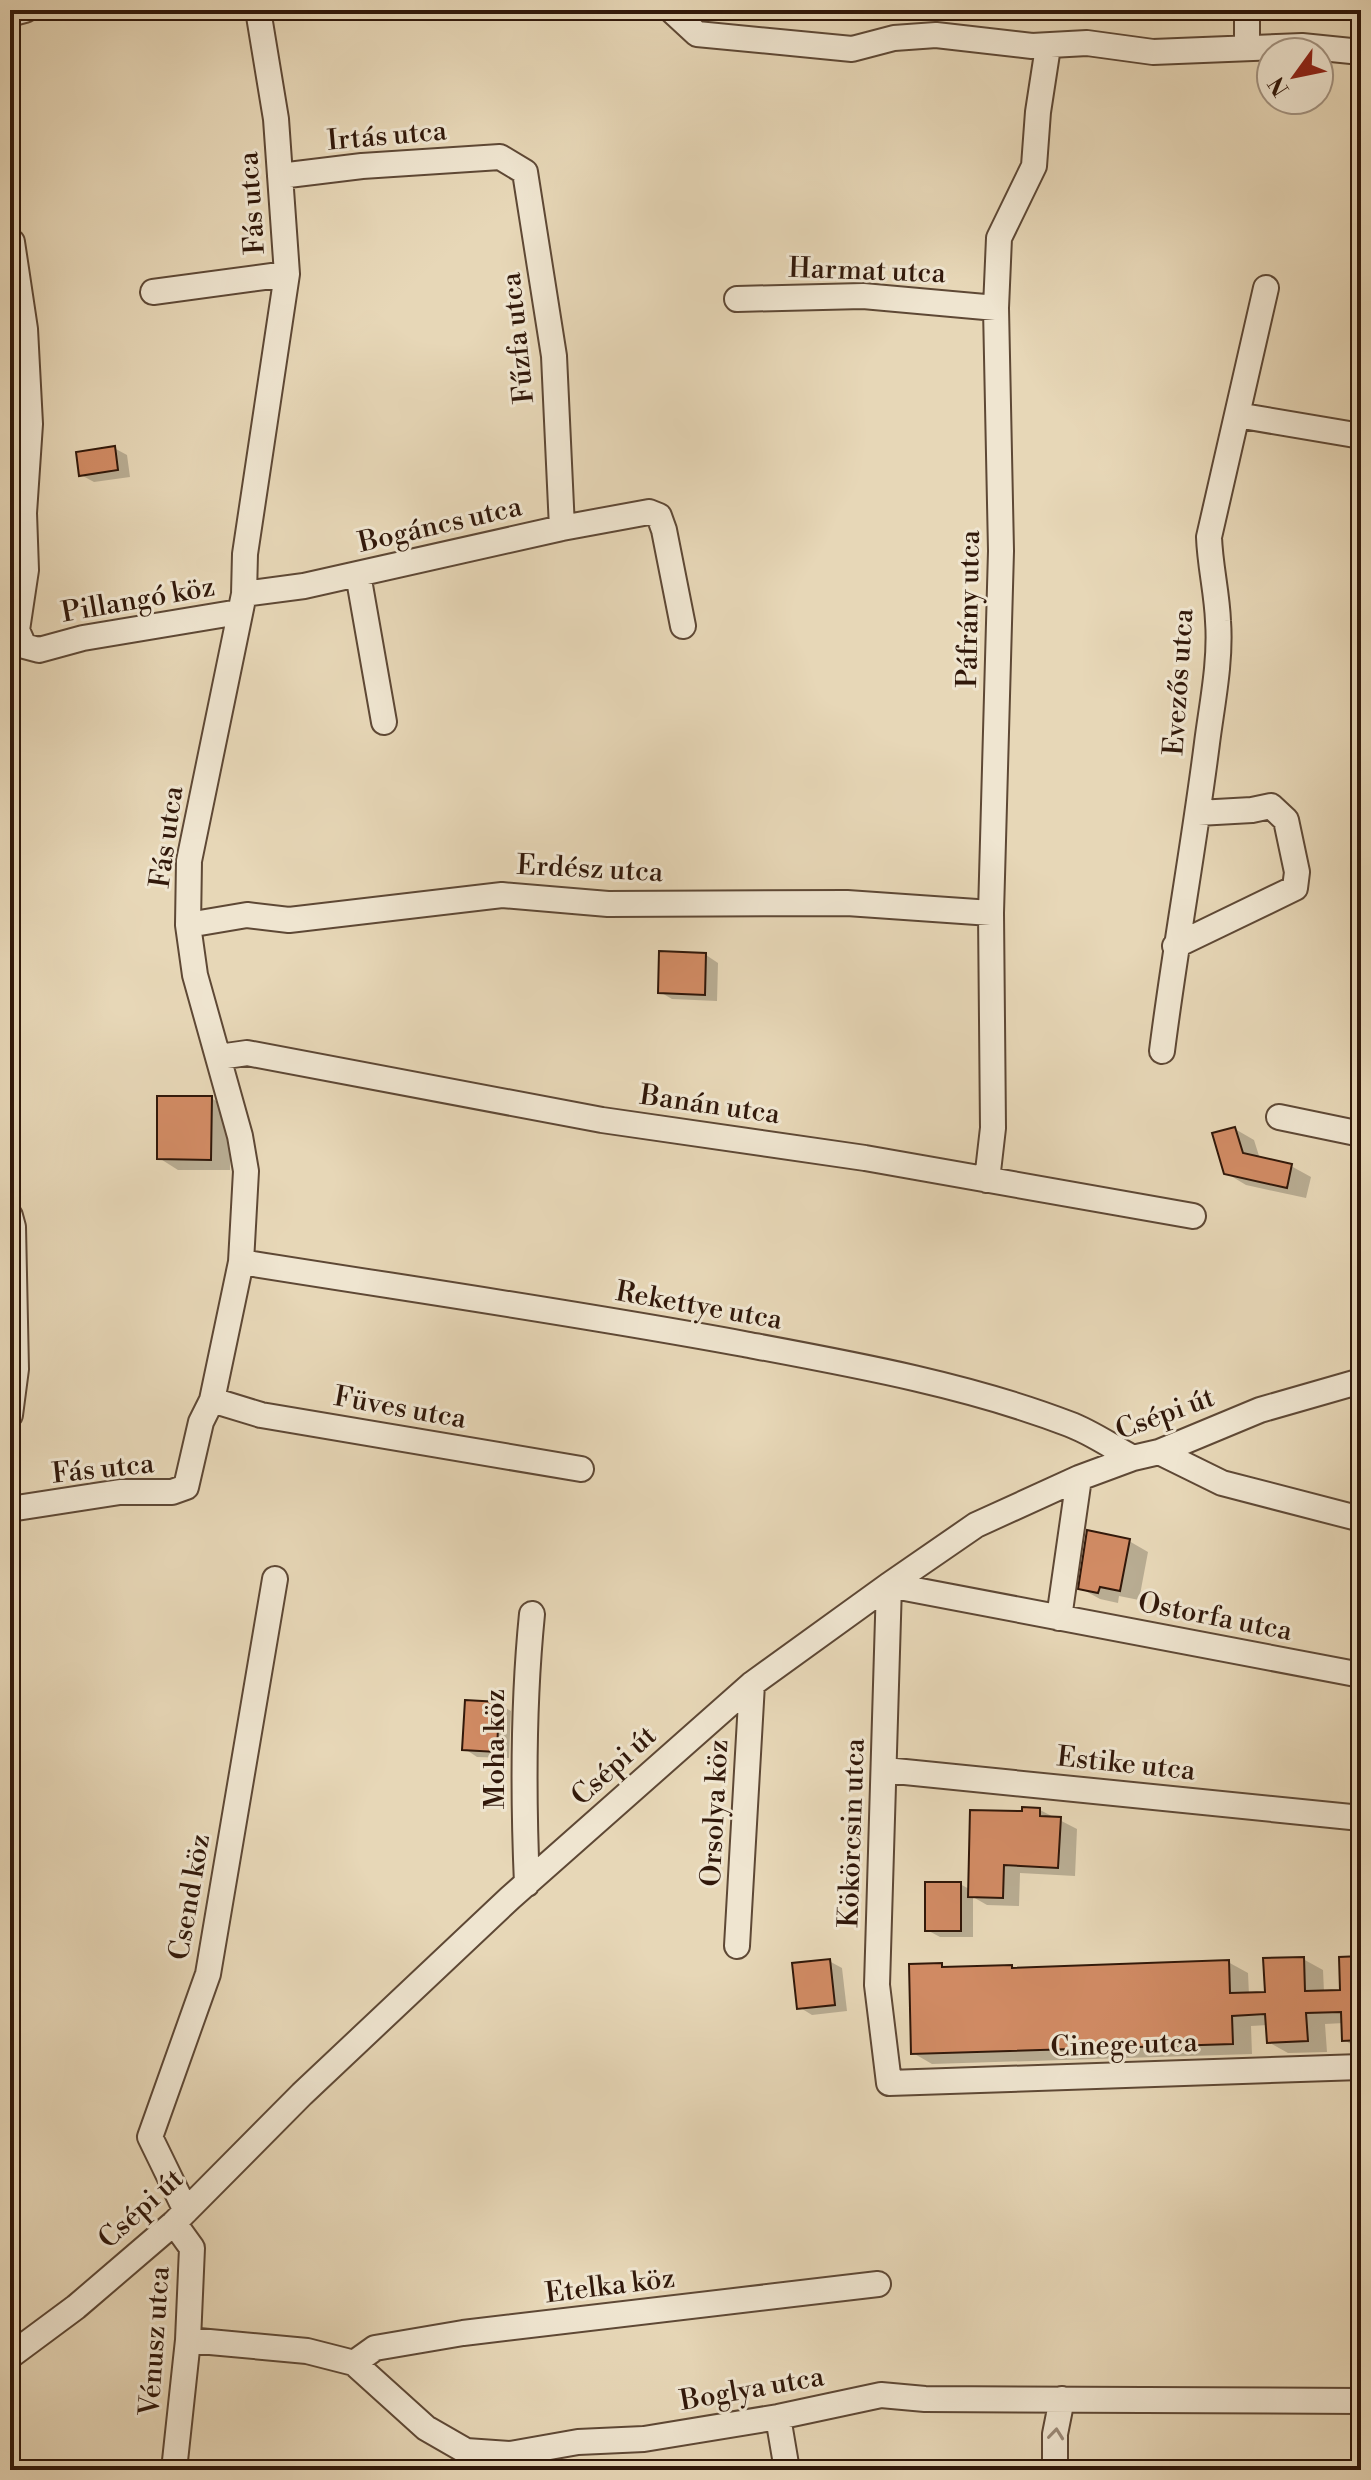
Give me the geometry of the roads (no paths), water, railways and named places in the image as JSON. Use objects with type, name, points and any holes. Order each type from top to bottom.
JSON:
[{"type":"street","points":[[10,14],[25,10]]},
{"type":"street","name":"Fás utca","points":[[10,1509],[120,1492],[172,1492],[186,1487],[201,1422],[212,1400],[241,1262],[246,1171],[240,1136],[195,975],[188,925],[189,861],[242,603],[245,554],[287,274],[276,119],[258,10]]},
{"type":"street","points":[[671,10],[697,34],[852,49],[894,38],[936,35],[1048,47],[1087,43],[1153,52],[1302,46],[1361,52]]},
{"type":"street","points":[[1247,10],[1247,48]]},
{"type":"street","name":"Páfrány utca","points":[[987,1180],[993,1128],[991,913],[1001,551],[996,308],[999,238],[1034,166],[1048,47]]},
{"type":"street","name":"Irtás utca","points":[[280,176],[362,166],[500,157]]},
{"type":"street","name":"Fűzfa utca","points":[[500,157],[525,172],[554,356],[562,528]]},
{"type":"street","name":"Pillangó köz","points":[[12,242],[25,329],[30,424],[24,513],[26,570],[17,630],[24,646],[39,650],[242,603]]},
{"type":"street","points":[[153,292],[287,274]]},
{"type":"street","name":"Evezős utca","points":[[1162,1051],[1175,946],[1198,813],[1219,622],[1210,568],[1209,537],[1266,288]]},
{"type":"street","name":"Harmat utca","points":[[737,299],[863,296],[996,308]]},
{"type":"street","points":[[1237,415],[1361,436]]},
{"type":"street","name":"Bogáncs utca","points":[[242,603],[562,528],[649,512],[659,516],[664,530],[683,626]]},
{"type":"street","points":[[358,574],[384,722]]},
{"type":"street","points":[[1175,946],[1295,888],[1297,872],[1286,820],[1271,806],[1198,813]]},
{"type":"street","name":"Erdész utca","points":[[188,925],[247,915],[289,920],[502,895],[608,904],[847,903],[991,913]]},
{"type":"street","name":"Banán utca","points":[[219,1057],[247,1053],[602,1120],[865,1158],[1193,1216]]},
{"type":"street","points":[[1279,1117],[1361,1134]]},
{"type":"street","points":[[10,1216],[13,1227],[16,1369],[10,1415]]},
{"type":"street","name":"Rekettye utca","points":[[241,1262],[620,1321],[841,1362],[987,1398],[1071,1425],[1133,1458]]},
{"type":"street","name":"Csépi út","points":[[10,2356],[76,2307],[180,2217],[302,2094],[527,1884],[752,1684],[889,1585],[976,1525],[1079,1478],[1159,1452],[1260,1410],[1361,1381]]},
{"type":"street","name":"Füves utca","points":[[212,1400],[261,1415],[581,1469]]},
{"type":"street","points":[[1159,1452],[1222,1483],[1361,1519]]},
{"type":"street","points":[[1059,1618],[1079,1478]]},
{"type":"street","name":"Csend köz","points":[[180,2217],[150,2137],[208,1974],[275,1579]]},
{"type":"street","name":"Ostorfa utca","points":[[889,1585],[1361,1675]]},
{"type":"street","name":"Kökörcsin utca","points":[[889,1585],[877,1985],[889,2083]]},
{"type":"street","name":"Moha köz","points":[[527,1884],[524,1733],[532,1614]]},
{"type":"street","name":"Orsolya köz","points":[[737,1946],[752,1684]]},
{"type":"street","name":"Estike utca","points":[[885,1770],[1361,1818]]},
{"type":"street","name":"Cinege utca","points":[[889,2083],[1361,2067]]},
{"type":"street","name":"Vénusz utca","points":[[174,2470],[188,2340],[192,2248],[180,2217]]},
{"type":"street","name":"Etelka köz","points":[[354,2363],[375,2348],[463,2333],[878,2284]]},
{"type":"street","name":"Boglya utca","points":[[188,2340],[307,2351],[354,2363],[461,2460],[578,2442],[644,2439],[778,2417],[881,2395],[925,2399],[1361,2401]]},
{"type":"street","points":[[1055,2470],[1055,2434],[1062,2399]]},
{"type":"street","points":[[778,2417],[787,2470]]}]
